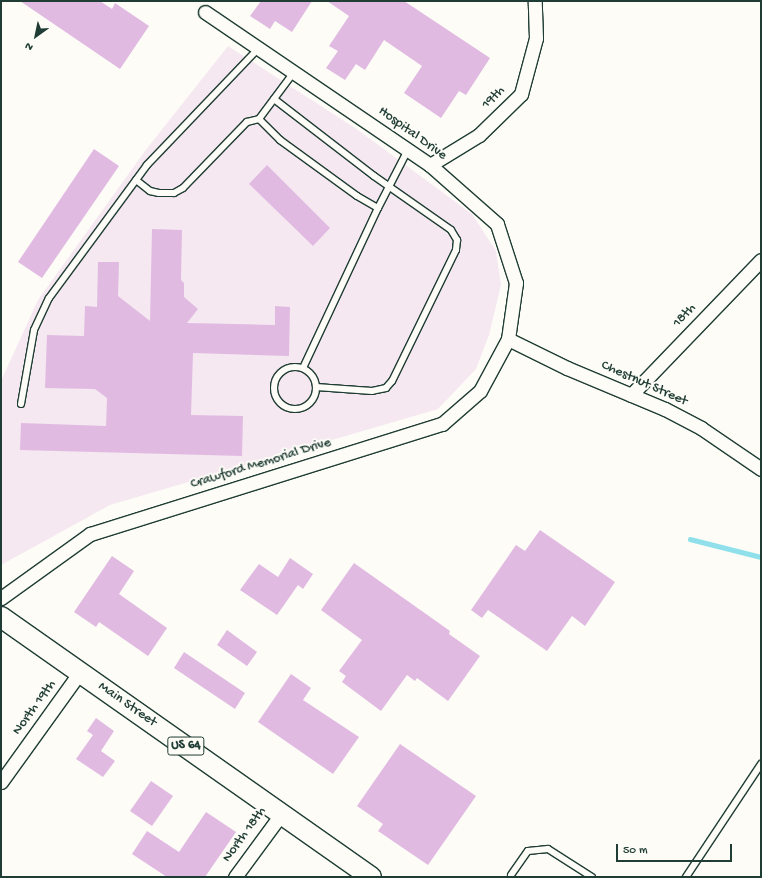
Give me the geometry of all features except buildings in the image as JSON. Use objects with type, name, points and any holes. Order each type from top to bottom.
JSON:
[{"type":"main road","name":"Main Street","points":[[1,617],[282,812],[371,877]]},
{"type":"street","name":"19th","points":[[430,165],[479,135],[521,94],[536,38],[535,1]]},
{"type":"street","name":"Hospital Drive","points":[[204,12],[430,165],[497,224],[516,283],[508,339]]},
{"type":"street","name":"18th","points":[[631,395],[761,260]]},
{"type":"street","name":"Chestnut Street","points":[[508,339],[567,368],[631,395],[701,428],[761,469]]},
{"type":"street","name":"Crawford Memorial Drive","points":[[1,598],[90,534],[442,424],[480,391],[508,339]]},
{"type":"street","name":"North 19th","points":[[1,782],[80,672]]},
{"type":"street","name":"North 18th","points":[[235,877],[282,812]]},
{"type":"lane","points":[[21,404],[34,330],[49,298],[147,165],[259,48]]},
{"type":"lane","points":[[136,180],[150,191],[158,193],[174,193],[183,188],[247,122],[259,119],[294,72]]},
{"type":"lane","points":[[274,99],[389,187],[451,230],[457,240],[456,250],[392,381],[386,388],[372,391],[316,387]]},
{"type":"lane","points":[[259,119],[280,140],[357,196],[378,208]]},
{"type":"lane","points":[[303,368],[378,208],[408,150]]},
{"type":"lane","points":[[289,368],[303,368],[313,376],[316,387],[316,394],[307,406],[293,409],[280,403],[274,390],[277,376],[289,368]]},
{"type":"lane","points":[[686,877],[761,764]]},
{"type":"lane","points":[[512,876],[528,851],[548,849],[592,877]]},
{"type":"shaded area","points":[[228,46],[358,130],[472,214],[496,251],[501,285],[489,335],[476,369],[438,409],[110,505],[1,565],[1,381],[38,300],[145,151]]},
{"type":"waterway","points":[[690,539],[761,557]]}]
